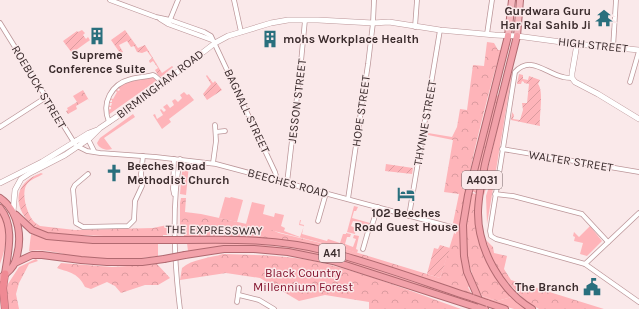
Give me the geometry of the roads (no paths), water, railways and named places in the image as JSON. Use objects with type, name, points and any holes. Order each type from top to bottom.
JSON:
[{"type":"highway","name":"A4031","points":[[483,307],[467,272],[464,256],[463,226],[468,195],[508,36]]},
{"type":"highway","name":"A4031","points":[[516,36],[483,176],[478,213],[482,241],[494,268],[512,292],[532,309]]},
{"type":"highway","name":"A41","points":[[0,198],[14,214]]},
{"type":"highway","points":[[0,208],[6,216],[10,238],[3,276],[5,309]]},
{"type":"highway","name":"THE EXPRESSWAY","points":[[14,214],[32,230],[47,236],[93,240],[236,239],[270,242],[325,251],[473,298],[483,307]]},
{"type":"highway","points":[[14,214],[19,237],[15,263]]},
{"type":"highway","name":"THE EXPRESSWAY","points":[[15,263],[32,255],[107,262],[142,262],[224,250],[254,249],[288,252],[340,264],[483,307],[505,309]]},
{"type":"highway","name":"A41","points":[[3,276],[15,263]]},
{"type":"main road","name":"A4031","points":[[508,36],[512,0]]},
{"type":"main road","name":"A4031","points":[[516,36],[520,0]]},
{"type":"street","points":[[110,0],[169,22],[204,32],[211,36],[214,42]]},
{"type":"street","points":[[169,22],[178,0]]},
{"type":"street","points":[[234,0],[242,32]]},
{"type":"street","name":"HOPE STREET","points":[[348,199],[373,23],[374,0]]},
{"type":"street","points":[[415,27],[417,0]]},
{"type":"street","points":[[487,34],[492,0]]},
{"type":"street","points":[[613,48],[616,0]]},
{"type":"street","name":"BIRMINGHAM ROAD","points":[[14,214],[15,190],[21,179],[77,143],[89,133],[109,122],[163,83],[214,42],[228,36],[272,23],[305,20]]},
{"type":"street","name":"HIGH STREET","points":[[305,20],[373,23],[389,22],[440,30],[516,36],[639,50]]},
{"type":"street","name":"JESSON STREET","points":[[287,183],[305,20]]},
{"type":"street","points":[[169,22],[176,24],[176,27],[214,42]]},
{"type":"street","name":"ROEBUCK STREET","points":[[1,26],[45,98],[77,143]]},
{"type":"street","name":"THYNNE STREET","points":[[409,216],[440,30]]},
{"type":"street","name":"BAGNALL STREET","points":[[214,42],[277,179]]},
{"type":"street","points":[[577,44],[572,73],[572,78],[575,82],[639,119]]},
{"type":"street","points":[[630,82],[639,50]]},
{"type":"street","points":[[572,78],[563,78],[532,64],[527,64],[515,72],[490,226],[491,236],[496,239],[585,264],[639,302]]},
{"type":"street","points":[[109,122],[107,116],[107,104],[109,95],[117,86],[130,79],[153,75],[163,83]]},
{"type":"street","points":[[0,127],[45,98]]},
{"type":"street","points":[[213,163],[216,132],[215,125]]},
{"type":"street","name":"BIRMINGHAM ROAD","points":[[0,183],[77,143],[90,140],[100,128]]},
{"type":"street","points":[[216,132],[225,131]]},
{"type":"street","points":[[90,140],[94,151]]},
{"type":"street","name":"BEECHES ROAD","points":[[77,143],[87,151],[94,151],[103,154],[180,159],[213,163],[455,228]]},
{"type":"street","name":"WALTER STREET","points":[[502,150],[639,172]]},
{"type":"street","points":[[88,174],[75,185],[73,189],[74,219],[76,223],[80,226],[89,228],[130,225],[135,218],[135,200],[142,186],[141,174],[143,156]]},
{"type":"street","points":[[174,159],[173,188],[175,196]]},
{"type":"street","points":[[180,159],[175,196],[174,225],[180,309]]},
{"type":"street","points":[[318,221],[326,193]]},
{"type":"street","points":[[495,194],[513,196],[582,214],[608,242]]},
{"type":"street","points":[[363,249],[369,228],[372,225],[378,207]]},
{"type":"street","points":[[585,264],[639,213]]},
{"type":"street","points":[[237,302],[239,288]]},
{"type":"street","points":[[239,295],[259,300],[274,309]]},
{"type":"place","name":"Gurdwara Guru Har Rai Sahib Ji","points":[[604,18]]},
{"type":"place","name":"Supreme Conference Suite","points":[[97,36]]},
{"type":"place","name":"mohs Workplace Health","points":[[270,39]]},
{"type":"place","name":"Beeches Road Methodist Church","points":[[114,173]]},
{"type":"place","name":"102 Beeches Road Guest House","points":[[406,194]]},
{"type":"place","name":"The Branch","points":[[592,287]]},
{"type":"park label","name":"Black Country Millennium Forest","points":[[303,280]]}]
